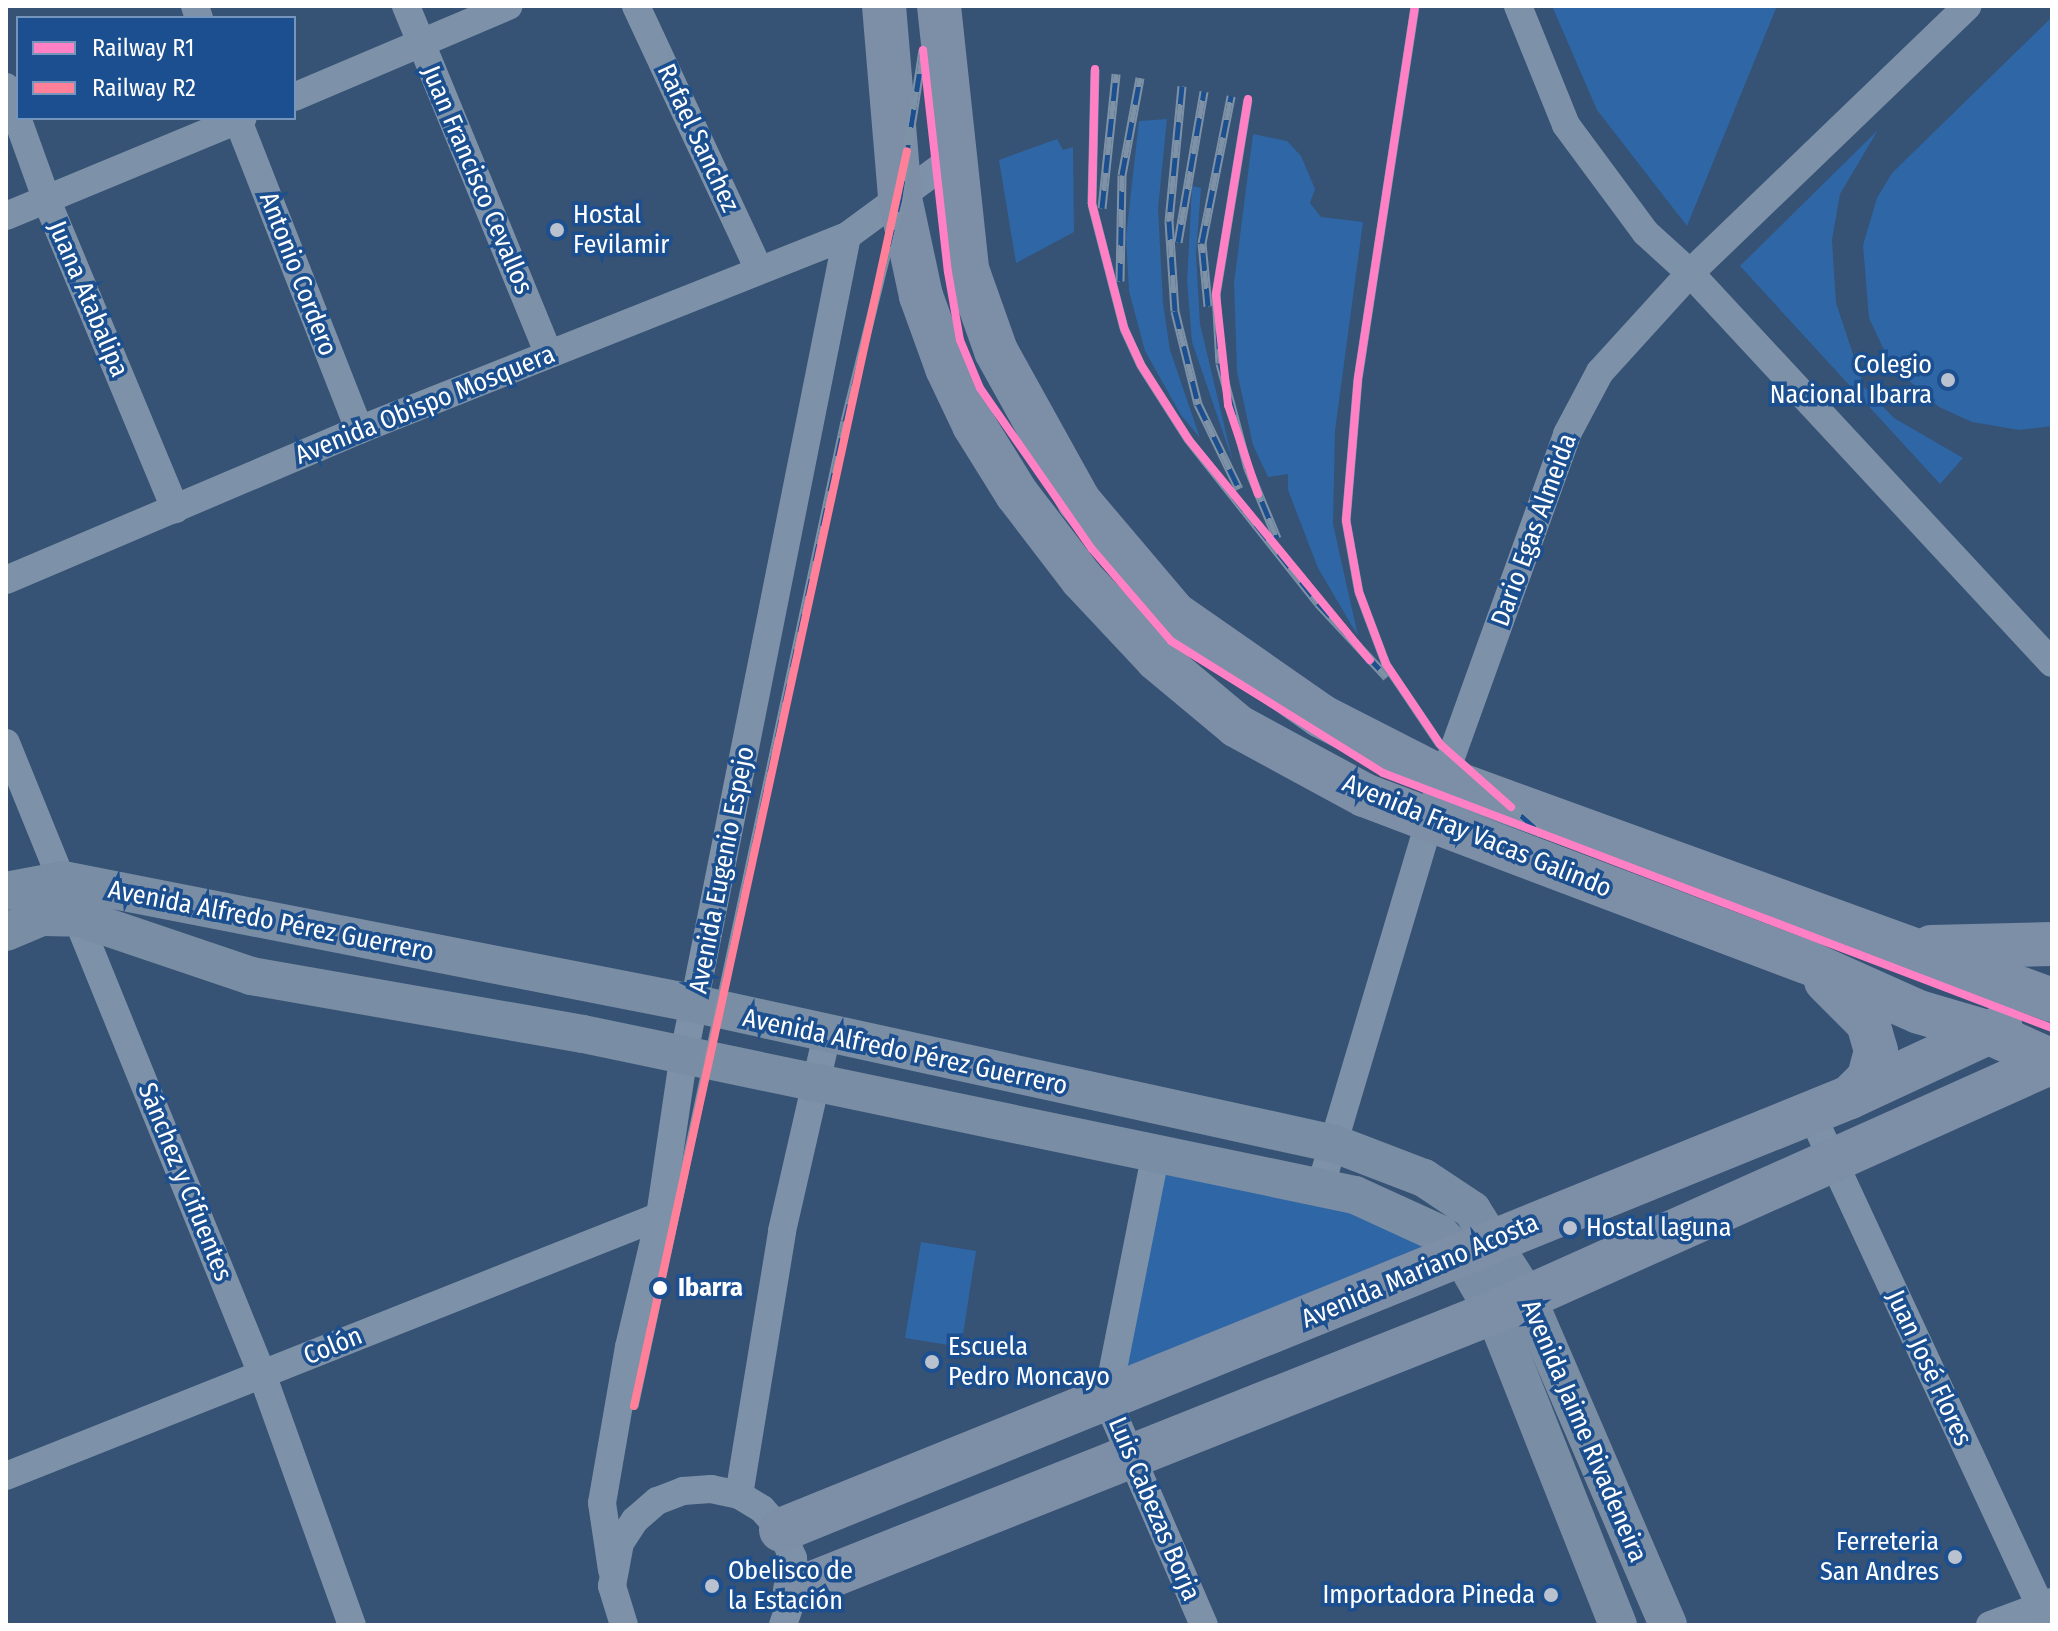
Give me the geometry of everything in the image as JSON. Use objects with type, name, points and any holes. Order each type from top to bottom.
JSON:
[{"type":"main road","points":[[884,6],[900,198]]},
{"type":"main road","points":[[939,6],[952,159]]},
{"type":"main road","name":"Avenida Fray Vacas Galindo","points":[[952,159],[967,269],[996,351],[1079,501],[1175,614],[1321,716],[1444,779],[1585,834],[1914,947],[1944,965],[2052,1000]]},
{"type":"main road","name":"Avenida Fray Vacas Galindo","points":[[900,198],[921,296],[974,425],[1082,579],[1157,659],[1237,726],[1364,795],[1807,962],[1919,1012],[1987,1032],[2052,1061]]},
{"type":"main road","points":[[1914,947],[2052,944]]},
{"type":"main road","points":[[1807,962],[1868,1023],[1876,1051],[1869,1078],[1830,1104]]},
{"type":"main road","name":"Avenida Mariano Acosta","points":[[781,1530],[1830,1104],[1987,1032],[2026,1018],[2052,1000]]},
{"type":"main road","points":[[789,1608],[1132,1452],[1510,1303],[2052,1061]]},
{"type":"street","name":"Juan Francisco Cevallos","points":[[406,6],[549,354]]},
{"type":"street","points":[[296,96],[508,6]]},
{"type":"street","name":"Rafael Sanchez","points":[[636,6],[759,270]]},
{"type":"street","points":[[1518,6],[1566,125],[1646,233],[1690,273],[2052,663]]},
{"type":"street","name":"Dario Egas Almeida","points":[[1321,1185],[1444,779],[1567,434],[1600,372],[1690,273],[1967,6]]},
{"type":"street","name":"Juana Atabalipa","points":[[6,87],[16,115]]},
{"type":"street","name":"Juana Atabalipa","points":[[18,120],[47,201],[175,509]]},
{"type":"street","points":[[6,216],[238,120]]},
{"type":"street","name":"Antonio Cordero","points":[[240,120],[359,430]]},
{"type":"street","points":[[847,236],[952,159]]},
{"type":"street","name":"Avenida Obispo Mosquera","points":[[6,580],[359,430],[847,236]]},
{"type":"street","name":"Avenida Eugenio Espejo","points":[[624,1625],[612,1578],[602,1503],[629,1347],[660,1216],[684,1054],[847,236]]},
{"type":"street","name":"Sánchez y Cifuentes","points":[[6,743],[80,918],[262,1374],[352,1625]]},
{"type":"street","name":"Avenida Alfredo Pérez Guerrero","points":[[6,891],[63,880],[696,1004],[1335,1144],[1424,1178],[1472,1210],[1478,1248],[1321,1185],[1155,1157],[684,1054],[251,976],[80,918],[41,917],[6,932]]},
{"type":"street","points":[[739,1495],[782,1231],[827,1034]]},
{"type":"street","name":"Juan José Flores","points":[[1830,1104],[1831,1159],[2047,1611]]},
{"type":"street","name":"Luis Cabezas Borja","points":[[1155,1157],[1107,1400],[1204,1625]]},
{"type":"street","name":"Colón","points":[[6,1476],[660,1216]]},
{"type":"street","name":"Avenida Jaime Rivadeneira","points":[[1478,1248],[1510,1303],[1668,1625]]},
{"type":"street","name":"Avenida Jaime Rivadeneira","points":[[1510,1303],[1618,1625]]},
{"type":"street","points":[[597,1625],[620,1543],[635,1520],[657,1501],[683,1491],[711,1489],[739,1495],[762,1509],[781,1530],[793,1558],[789,1608]]},
{"type":"street","points":[[1990,1625],[2047,1611]]},
{"type":"shaded area","points":[[1552,6],[1777,6],[1687,226],[1597,110]]},
{"type":"shaded area","points":[[2052,17],[2052,426],[2019,430],[1972,422],[1939,407],[1891,365],[1869,318],[1863,245],[1877,198],[1892,173]]},
{"type":"shaded area","points":[[1167,119],[1158,209],[1163,303],[1170,350],[1200,438],[1181,415],[1145,351],[1129,291],[1126,237],[1139,121]]},
{"type":"shaded area","points":[[1878,130],[1840,194],[1832,240],[1836,303],[1864,387],[1894,418],[1963,458],[1940,484],[1740,266]]},
{"type":"shaded area","points":[[1253,134],[1287,141],[1301,156],[1315,189],[1310,203],[1321,217],[1363,222],[1335,431],[1333,524],[1358,636],[1318,568],[1288,490],[1288,474],[1268,477],[1253,445],[1237,372],[1234,283]]},
{"type":"shaded area","points":[[1057,139],[1063,150],[1073,147],[1074,232],[1016,263],[999,160]]},
{"type":"shaded area","points":[[1192,186],[1201,188],[1196,254],[1200,324],[1233,462],[1192,342],[1187,281]]},
{"type":"shaded area","points":[[1162,1170],[1345,1205],[1437,1251],[1123,1371]]},
{"type":"shaded area","points":[[921,1242],[976,1251],[961,1347],[905,1338]]},
{"type":"railway","points":[[1415,6],[1358,378],[1346,520],[1359,592],[1386,664],[1440,744],[1541,833]]},
{"type":"railway","points":[[634,1406],[845,421],[900,198],[923,50]]},
{"type":"railway","points":[[1095,69],[1092,204],[1124,328],[1141,365],[1189,440],[1318,603],[1387,677]]},
{"type":"railway","points":[[1102,208],[1116,74]]},
{"type":"railway","points":[[1120,281],[1122,175],[1140,78]]},
{"type":"railway","points":[[1182,86],[1169,221],[1175,311],[1198,404],[1239,489]]},
{"type":"railway","points":[[1178,242],[1204,91]]},
{"type":"railway","points":[[1208,306],[1202,243],[1231,96]]},
{"type":"railway","points":[[1248,99],[1216,294],[1220,363],[1248,468],[1277,538]]},
{"type":"rail line","name":"R1","points":[[1415,6],[1358,378],[1346,520],[1359,592],[1386,664],[1440,744],[1511,807]]},
{"type":"rail line","name":"R1","points":[[923,50],[948,272],[960,340],[980,388],[1092,549],[1171,641],[1383,773],[2052,1028]]},
{"type":"rail line","name":"R1","points":[[1095,69],[1092,204],[1124,328],[1141,365],[1189,440],[1370,660]]},
{"type":"rail line","name":"R1","points":[[1248,99],[1216,294],[1228,405],[1258,494]]},
{"type":"rail line","name":"R2","points":[[634,1406],[907,151]]},
{"type":"place","name":"Hostal Fevilamir","points":[[557,230]]},
{"type":"place","name":"Colegio Nacional Ibarra","points":[[1948,380]]},
{"type":"place","name":"Hostal laguna","points":[[1570,1228]]},
{"type":"place","name":"Ibarra","points":[[660,1288]]},
{"type":"place","name":"Escuela Pedro Moncayo","points":[[932,1362]]},
{"type":"place","name":"Ferreteria San Andres","points":[[1955,1557]]},
{"type":"place","name":"Obelisco de la Estación","points":[[712,1586]]},
{"type":"place","name":"Importadora Pineda","points":[[1551,1595]]}]
